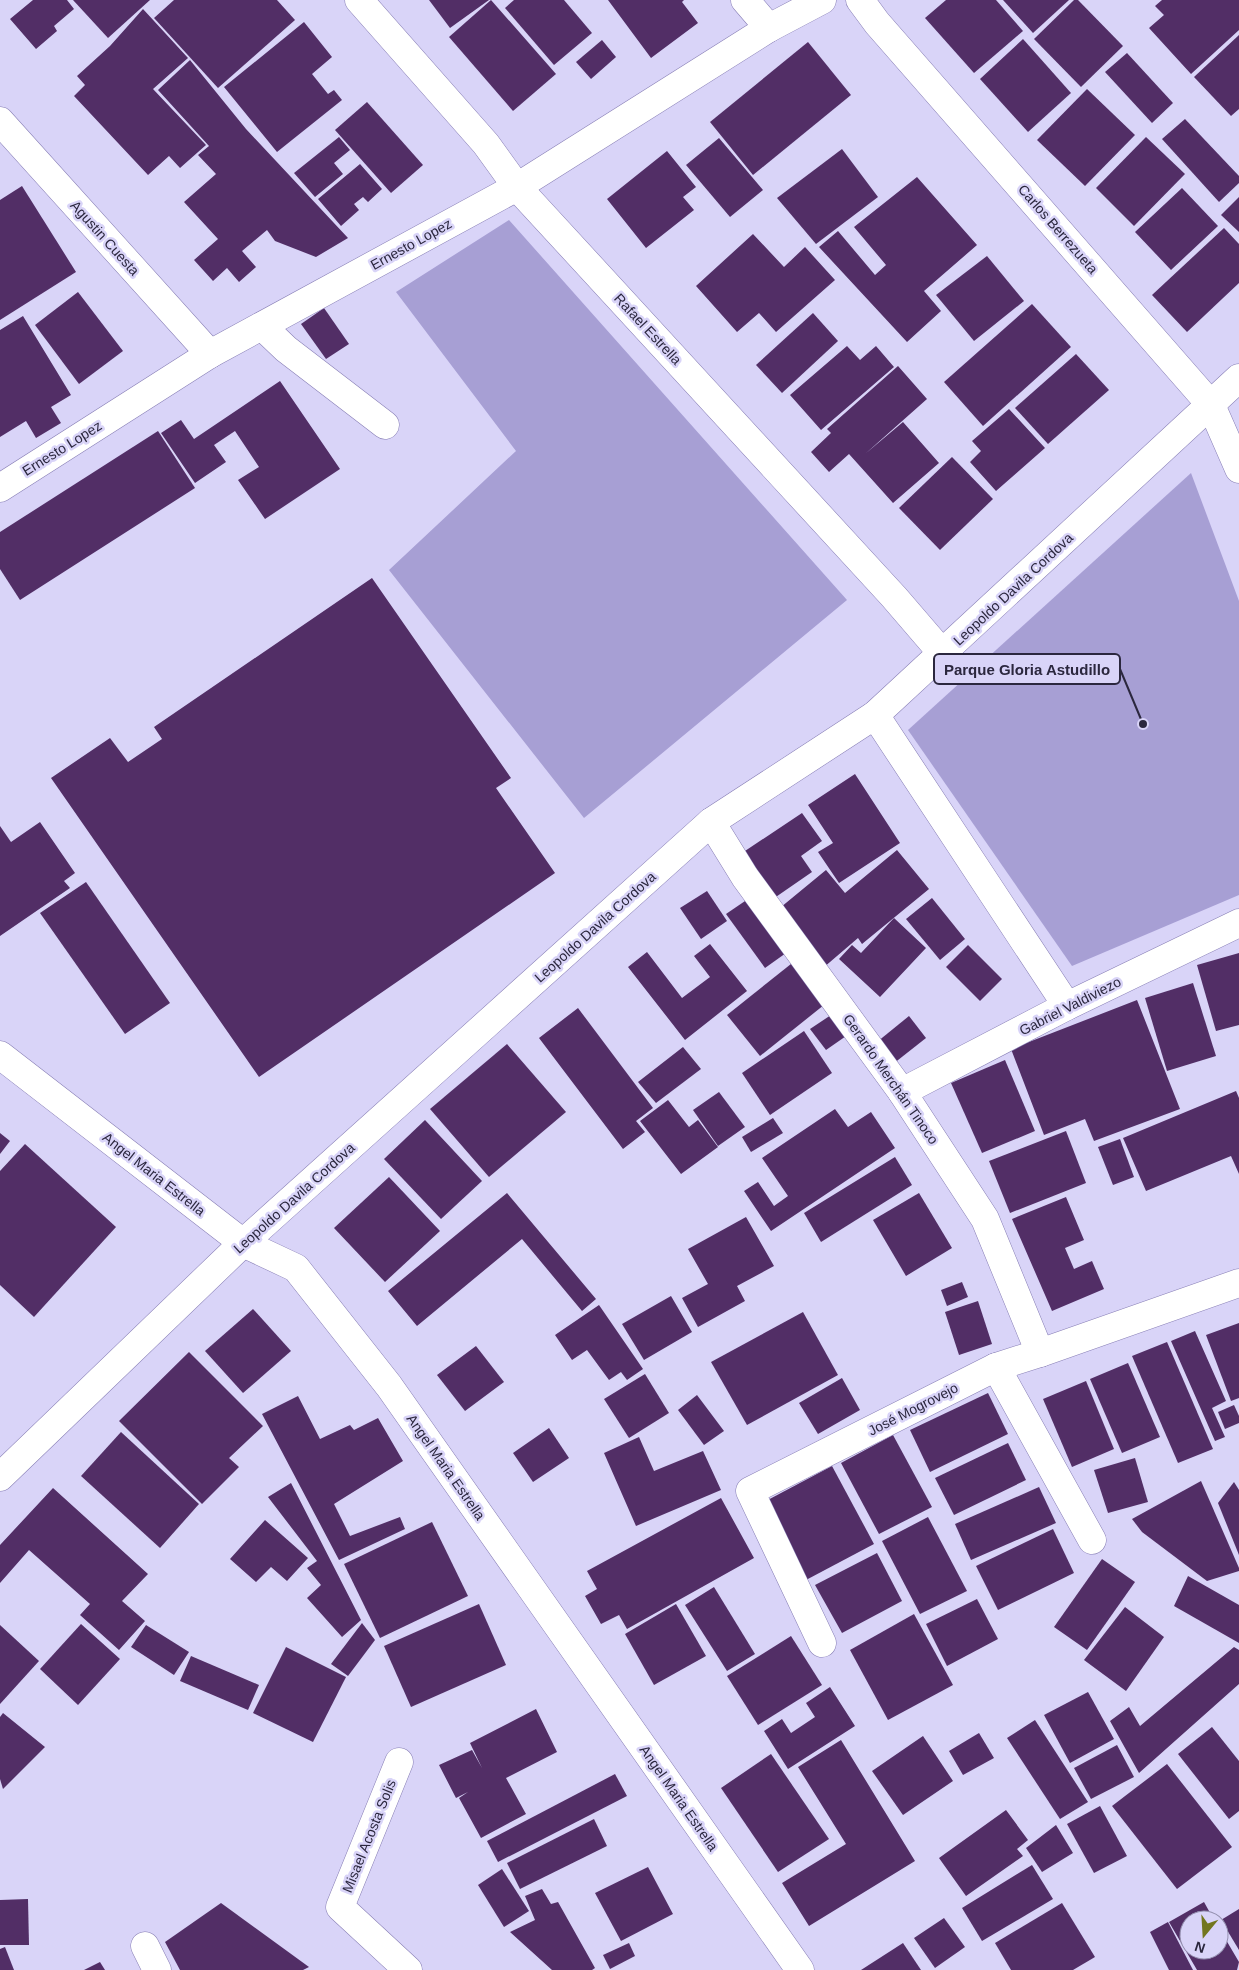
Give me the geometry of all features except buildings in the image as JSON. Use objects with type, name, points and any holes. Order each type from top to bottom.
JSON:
[{"type":"street","name":"Rafael Estrella","points":[[359,0],[486,144],[516,187],[894,597],[943,654]]},
{"type":"street","points":[[744,0],[768,28]]},
{"type":"street","name":"Ernesto Lopez","points":[[0,488],[210,354],[516,187],[768,28],[822,0]]},
{"type":"street","name":"Carlos Berrezueta","points":[[860,0],[877,23],[1212,405],[1239,469]]},
{"type":"street","name":"Agustin Cuesta","points":[[0,121],[210,354]]},
{"type":"street","points":[[262,326],[286,349],[386,425]]},
{"type":"street","name":"Leopoldo Davila Cordova","points":[[0,1477],[243,1243],[712,822],[875,716],[1239,378]]},
{"type":"street","points":[[875,716],[1067,1006]]},
{"type":"street","name":"Gerardo Merchán Tinoco","points":[[712,822],[745,877],[902,1092],[985,1219],[1040,1353]]},
{"type":"street","name":"Gabriel Valdiviezo","points":[[902,1092],[1067,1006],[1239,923]]},
{"type":"street","name":"Angel Maria Estrella","points":[[0,1055],[243,1243],[296,1268],[389,1386],[800,1970]]},
{"type":"street","name":"José Mogrovejo","points":[[822,1644],[750,1491],[996,1367],[1239,1283]]},
{"type":"street","points":[[996,1367],[1092,1540]]},
{"type":"street","name":"Misael Acosta Solis","points":[[399,1762],[340,1907],[408,1970]]},
{"type":"shaded area","points":[[509,220],[847,600],[584,818],[389,570],[516,451],[396,292]]},
{"type":"shaded area","points":[[1191,473],[1239,601],[1239,895],[1072,966],[908,730]]},
{"type":"place","name":"Parque Gloria Astudillo","points":[[1143,724]]}]
